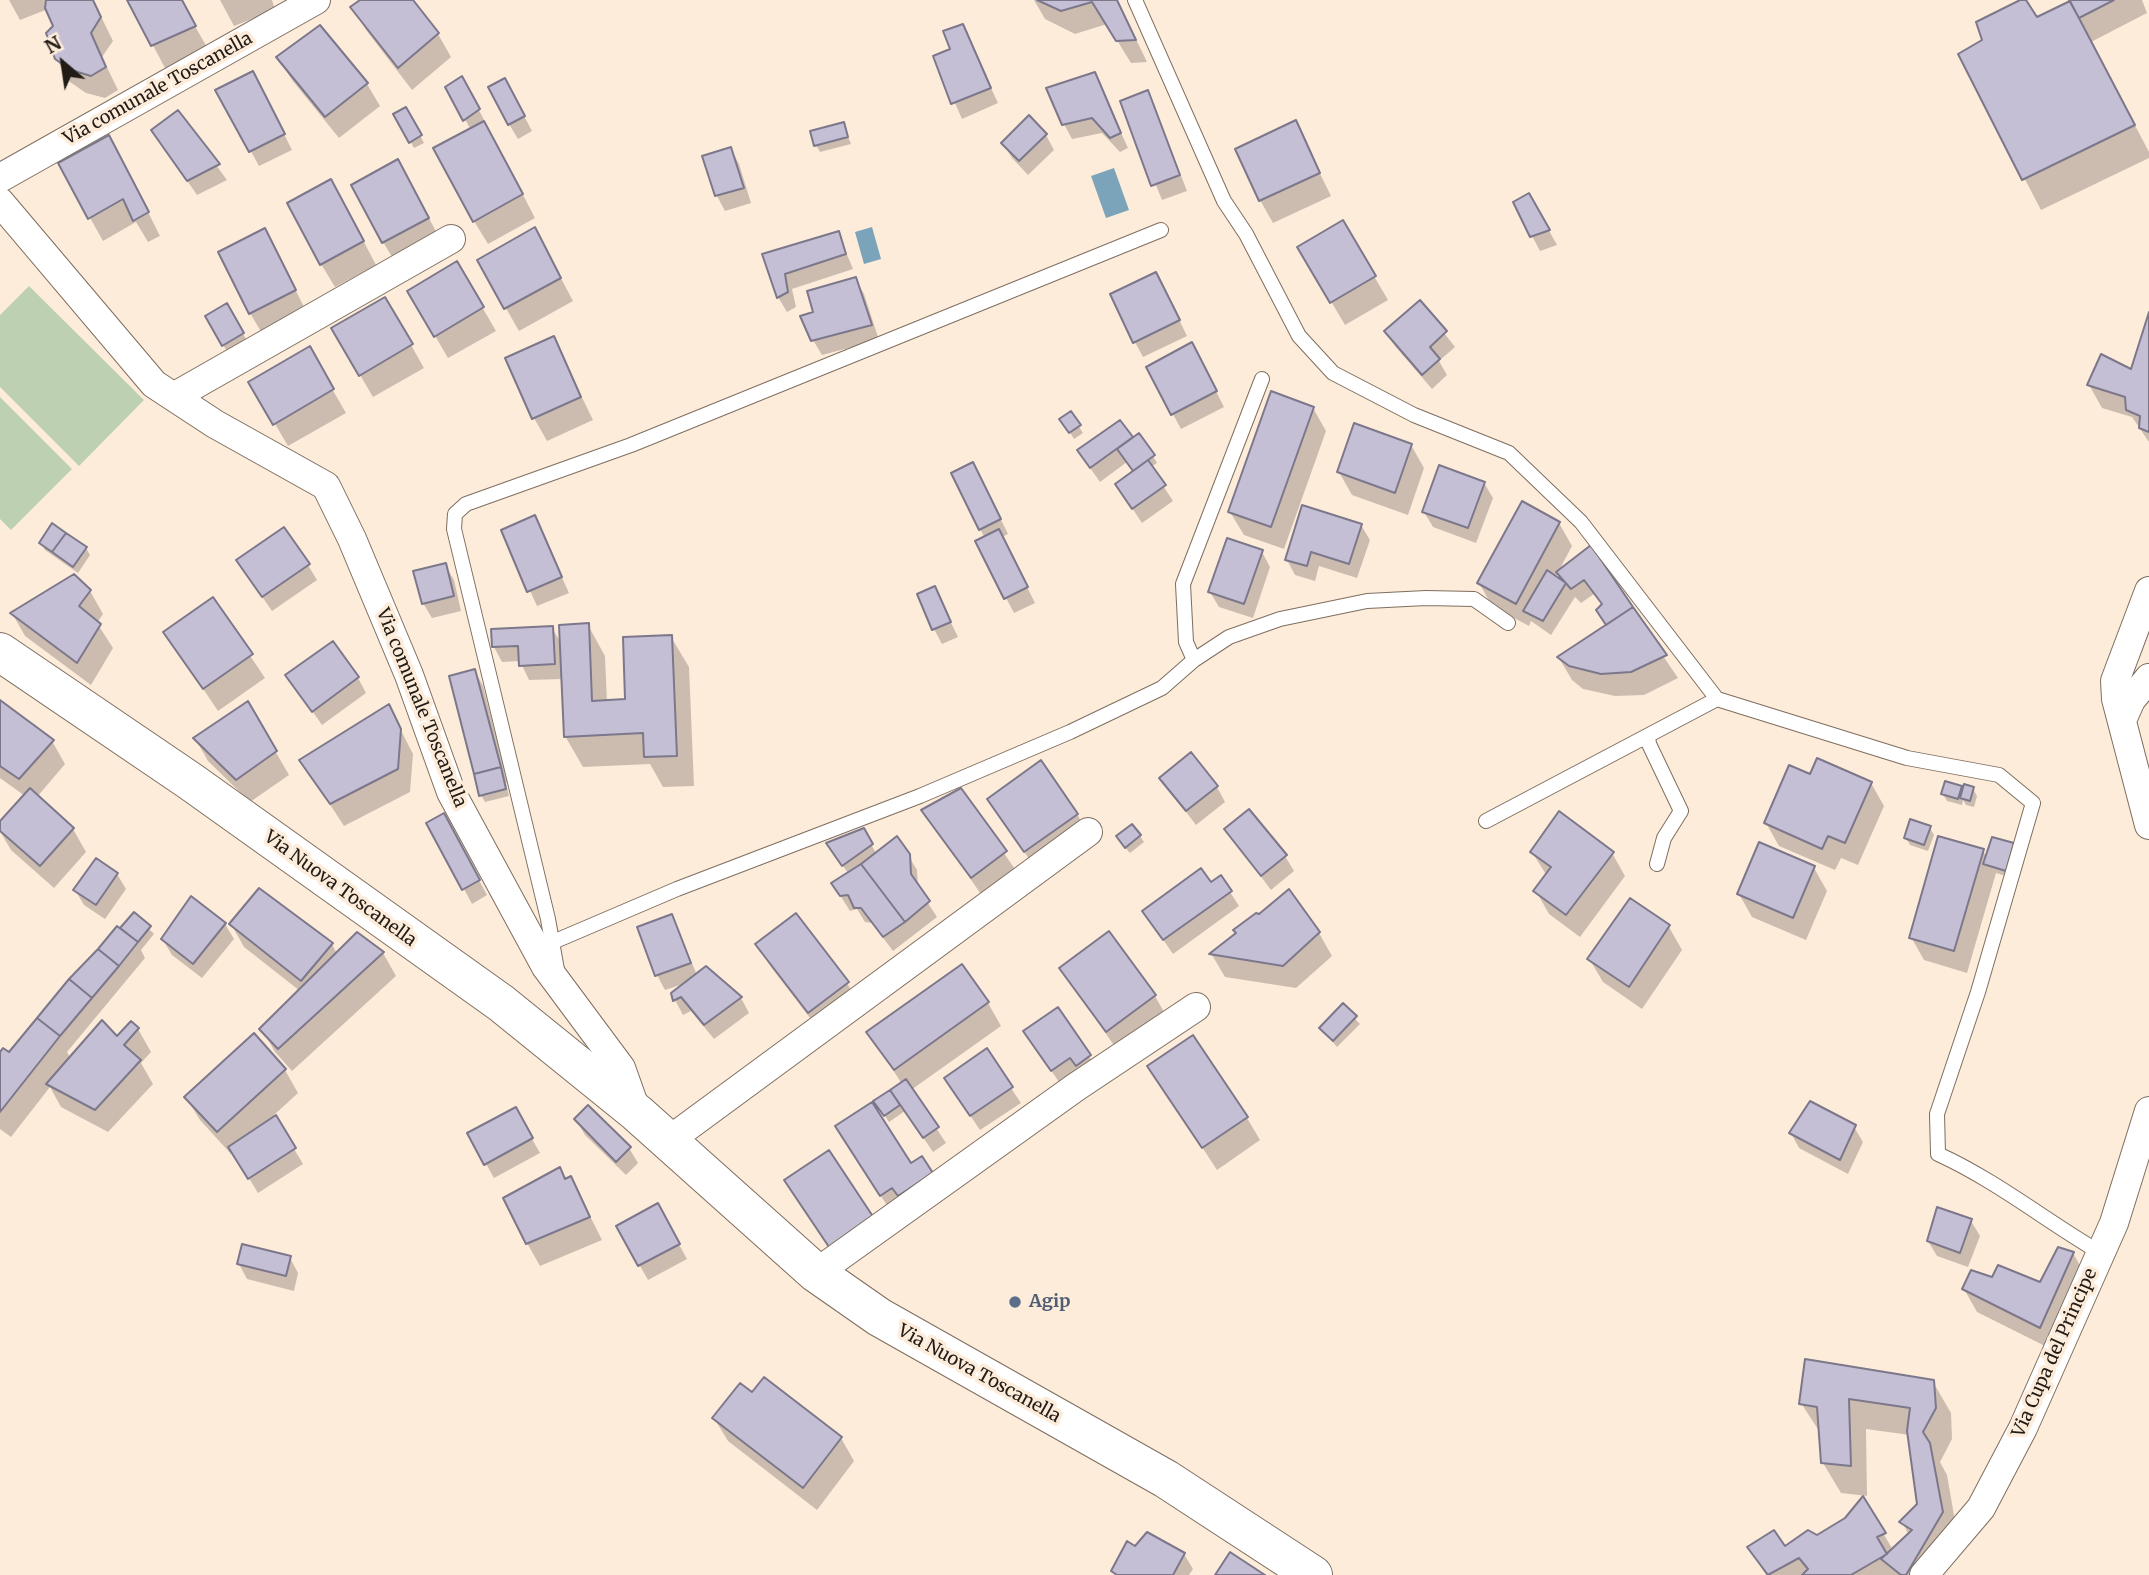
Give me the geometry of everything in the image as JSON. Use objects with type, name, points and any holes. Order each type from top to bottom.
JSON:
[{"type":"main road","name":"Via Nuova Toscanella","points":[[0,652],[190,781],[501,1003],[637,1113],[816,1273],[879,1317],[1166,1479],[1313,1575]]},
{"type":"street","name":"Via comunale Toscanella","points":[[0,178],[316,0]]},
{"type":"street","name":"Via comunale Toscanella","points":[[0,202],[154,384],[215,424],[327,486],[409,675],[451,792],[546,967],[621,1068],[637,1113]]},
{"type":"street","points":[[174,396],[451,239]]},
{"type":"street","points":[[2148,595],[2115,681],[2116,699],[2149,825]]},
{"type":"street","points":[[2123,718],[2131,700],[2149,678]]},
{"type":"street","points":[[668,1141],[1088,832]]},
{"type":"street","points":[[816,1273],[1054,1101],[1196,1007]]},
{"type":"street","name":"Via Cupa del Principe","points":[[1924,1575],[1981,1508],[2022,1428],[2114,1223],[2148,1117]]},
{"type":"street","points":[[2114,1223],[2149,1175]]},
{"type":"lane","points":[[1135,0],[1224,201],[1246,234],[1299,337],[1333,373],[1414,415],[1509,453],[1581,522],[1618,567],[1648,612],[1692,663],[1717,699],[1908,758],[1999,775],[2033,803],[1978,992],[1937,1114],[1938,1154],[1978,1172],[2055,1226],[2101,1253]]},
{"type":"lane","points":[[560,985],[553,942],[454,528],[455,514],[466,504],[631,445],[1161,230]]},
{"type":"lane","points":[[1194,660],[1186,642],[1182,584],[1262,379]]},
{"type":"lane","points":[[553,942],[677,890],[908,801],[1070,732],[1162,688],[1194,660],[1229,637],[1267,624],[1367,601],[1474,599],[1508,623]]},
{"type":"lane","points":[[1486,821],[1717,699]]},
{"type":"lane","points":[[1648,736],[1648,744],[1681,811],[1664,838],[1657,864]]},
{"type":"green space","points":[[29,286],[144,400],[79,466],[0,387],[0,315]]},
{"type":"green space","points":[[0,397],[72,469],[11,530],[0,519]]},
{"type":"water","points":[[1114,168],[1129,210],[1106,218],[1091,176]]},
{"type":"water","points":[[872,227],[881,259],[864,264],[855,232]]},
{"type":"building","points":[[46,0],[93,0],[101,17],[91,33],[106,67],[91,76],[71,70],[55,59],[46,33],[53,26],[45,8]]},
{"type":"building","points":[[127,0],[182,0],[196,26],[151,46]]},
{"type":"building","points":[[360,0],[413,0],[439,33],[398,68],[350,7]]},
{"type":"building","points":[[1037,0],[1117,0],[1136,40],[1116,41],[1092,2],[1061,11]]},
{"type":"building","points":[[2020,0],[2026,0],[2037,17],[2070,1],[2135,125],[2022,180],[1958,54],[1982,40],[1976,22]]},
{"type":"building","points":[[2069,0],[2114,0],[2079,18]]},
{"type":"building","points":[[963,24],[991,88],[951,104],[933,56],[950,49],[943,31]]},
{"type":"building","points":[[320,25],[368,83],[325,117],[276,57]]},
{"type":"building","points":[[253,71],[285,134],[249,152],[215,90]]},
{"type":"building","points":[[1095,72],[1121,133],[1110,138],[1092,118],[1062,125],[1046,88]]},
{"type":"building","points":[[462,76],[480,109],[463,121],[445,87]]},
{"type":"building","points":[[505,78],[525,116],[508,125],[488,87]]},
{"type":"building","points":[[1148,90],[1180,175],[1151,186],[1120,101]]},
{"type":"building","points":[[406,107],[422,135],[409,143],[393,114]]},
{"type":"building","points":[[178,110],[220,164],[187,181],[151,130]]},
{"type":"building","points":[[1029,115],[1047,134],[1019,161],[1001,143]]},
{"type":"building","points":[[1296,120],[1320,173],[1259,201],[1235,149]]},
{"type":"building","points":[[484,121],[523,194],[473,222],[433,148]]},
{"type":"building","points":[[844,122],[848,137],[814,146],[810,131]]},
{"type":"building","points":[[109,135],[149,212],[133,221],[123,199],[88,219],[58,163]]},
{"type":"building","points":[[731,147],[744,188],[715,196],[702,156]]},
{"type":"building","points":[[398,159],[429,218],[382,243],[351,185]]},
{"type":"building","points":[[331,179],[364,241],[320,265],[287,203]]},
{"type":"building","points":[[1529,193],[1550,230],[1530,237],[1513,202]]},
{"type":"building","points":[[1343,220],[1376,276],[1330,303],[1297,247]]},
{"type":"building","points":[[535,227],[561,278],[504,309],[477,260]]},
{"type":"building","points":[[265,228],[296,290],[249,314],[218,252]]},
{"type":"building","points":[[839,231],[846,254],[785,274],[788,292],[777,298],[762,254]]},
{"type":"building","points":[[457,261],[484,307],[434,337],[407,291]]},
{"type":"building","points":[[1156,272],[1180,320],[1133,343],[1110,294]]},
{"type":"building","points":[[856,277],[872,325],[811,341],[800,316],[813,312],[807,291]]},
{"type":"building","points":[[385,297],[413,344],[359,376],[331,328]]},
{"type":"building","points":[[1420,300],[1447,331],[1430,347],[1440,359],[1422,375],[1384,331]]},
{"type":"building","points":[[227,303],[244,333],[222,346],[205,316]]},
{"type":"building","points":[[2149,312],[2149,432],[2139,428],[2140,416],[2126,410],[2125,397],[2087,385],[2101,354],[2131,369]]},
{"type":"building","points":[[554,336],[581,397],[532,419],[505,358]]},
{"type":"building","points":[[1192,342],[1217,391],[1171,415],[1146,367]]},
{"type":"building","points":[[310,346],[334,389],[273,425],[248,382]]},
{"type":"building","points":[[1271,391],[1314,407],[1271,527],[1228,512]]},
{"type":"building","points":[[1071,411],[1081,425],[1069,433],[1059,419]]},
{"type":"building","points":[[1120,420],[1133,437],[1090,468],[1077,450]]},
{"type":"building","points":[[1354,423],[1412,444],[1395,493],[1337,472]]},
{"type":"building","points":[[1139,433],[1155,455],[1133,471],[1117,449]]},
{"type":"building","points":[[1148,460],[1166,485],[1132,509],[1115,484]]},
{"type":"building","points":[[973,462],[1001,519],[979,530],[951,473]]},
{"type":"building","points":[[1439,465],[1485,482],[1468,528],[1422,512]]},
{"type":"building","points":[[1522,501],[1560,522],[1516,604],[1477,583]]},
{"type":"building","points":[[1302,505],[1362,524],[1349,564],[1311,552],[1307,566],[1285,560]]},
{"type":"building","points":[[535,515],[562,577],[527,592],[501,530]]},
{"type":"building","points":[[52,523],[66,533],[52,552],[39,543]]},
{"type":"building","points":[[284,527],[310,564],[262,597],[236,560]]},
{"type":"building","points":[[999,529],[1028,587],[1004,599],[975,541]]},
{"type":"building","points":[[66,533],[87,547],[73,567],[52,552]]},
{"type":"building","points":[[1227,538],[1263,550],[1244,604],[1208,592]]},
{"type":"building","points":[[1591,545],[1633,607],[1606,625],[1596,610],[1602,604],[1584,580],[1571,589],[1556,572]]},
{"type":"building","points":[[446,563],[454,596],[422,604],[413,571]]},
{"type":"building","points":[[1547,570],[1566,583],[1543,621],[1523,611]]},
{"type":"building","points":[[74,574],[91,590],[79,606],[101,624],[77,663],[10,613]]},
{"type":"building","points":[[935,586],[951,622],[932,630],[917,594]]},
{"type":"building","points":[[213,597],[253,654],[203,689],[163,632]]},
{"type":"building","points":[[1633,607],[1667,655],[1631,672],[1601,674],[1569,666],[1557,657]]},
{"type":"building","points":[[589,623],[592,701],[625,699],[623,637],[672,635],[677,756],[644,757],[643,733],[564,737],[559,625]]},
{"type":"building","points":[[553,626],[555,664],[519,666],[518,646],[492,647],[491,629]]},
{"type":"building","points":[[333,641],[359,677],[312,712],[285,675]]},
{"type":"building","points":[[475,669],[501,767],[474,774],[449,676]]},
{"type":"building","points":[[0,700],[54,740],[19,779],[0,766]]},
{"type":"building","points":[[248,701],[277,751],[236,780],[193,738]]},
{"type":"building","points":[[389,704],[401,729],[398,769],[330,804],[299,760]]},
{"type":"building","points":[[1191,752],[1218,786],[1186,811],[1159,778]]},
{"type":"building","points":[[1817,758],[1872,782],[1845,843],[1828,836],[1822,849],[1764,823],[1789,765],[1810,774]]},
{"type":"building","points":[[1041,760],[1078,814],[1024,852],[987,799]]},
{"type":"building","points":[[501,767],[506,789],[479,796],[474,774]]},
{"type":"building","points":[[1945,781],[1962,786],[1958,799],[1941,794]]},
{"type":"building","points":[[1964,784],[1974,787],[1970,801],[1960,798]]},
{"type":"building","points":[[30,788],[74,828],[40,866],[0,831],[0,821]]},
{"type":"building","points":[[961,788],[1007,851],[971,878],[921,810]]},
{"type":"building","points":[[1249,809],[1287,855],[1261,876],[1224,829]]},
{"type":"building","points":[[1559,811],[1614,852],[1566,915],[1533,891],[1551,867],[1530,852]]},
{"type":"building","points":[[444,813],[480,880],[462,890],[426,823]]},
{"type":"building","points":[[1910,819],[1931,826],[1924,845],[1904,838]]},
{"type":"building","points":[[1132,824],[1141,835],[1125,848],[1116,836]]},
{"type":"building","points":[[864,828],[873,844],[842,866],[826,843]]},
{"type":"building","points":[[897,836],[910,854],[911,874],[930,901],[905,922],[861,864]]},
{"type":"building","points":[[1938,836],[1984,849],[1954,951],[1909,938]]},
{"type":"building","points":[[1992,837],[2014,843],[2006,871],[1983,864]]},
{"type":"building","points":[[1759,842],[1815,866],[1793,918],[1737,894]]},
{"type":"building","points":[[96,858],[118,873],[96,905],[73,890]]},
{"type":"building","points":[[861,864],[905,922],[883,937],[861,908],[854,908],[848,895],[840,896],[831,883]]},
{"type":"building","points":[[1201,868],[1211,882],[1221,875],[1232,891],[1163,940],[1142,911]]},
{"type":"building","points":[[259,888],[333,943],[301,981],[229,924]]},
{"type":"building","points":[[1289,889],[1320,932],[1283,966],[1209,954],[1236,933],[1233,930],[1256,913],[1259,914]]},
{"type":"building","points":[[191,896],[226,923],[193,964],[161,939]]},
{"type":"building","points":[[1630,898],[1670,925],[1629,987],[1587,959]]},
{"type":"building","points":[[134,912],[151,926],[138,942],[120,928]]},
{"type":"building","points":[[796,913],[849,982],[808,1013],[755,944]]},
{"type":"building","points":[[672,914],[691,963],[655,976],[637,927]]},
{"type":"building","points":[[117,926],[138,942],[119,966],[98,949]]},
{"type":"building","points":[[1109,931],[1156,995],[1106,1032],[1059,968]]},
{"type":"building","points":[[357,932],[384,952],[278,1049],[259,1029]]},
{"type":"building","points":[[98,949],[119,966],[92,998],[69,979]]},
{"type":"building","points":[[962,964],[989,1002],[894,1070],[866,1032]]},
{"type":"building","points":[[706,966],[742,997],[704,1025],[681,997],[673,1001],[671,993]]},
{"type":"building","points":[[69,979],[92,998],[60,1036],[37,1018]]},
{"type":"building","points":[[1343,1003],[1357,1016],[1333,1041],[1319,1028]]},
{"type":"building","points":[[1058,1007],[1091,1055],[1076,1066],[1070,1058],[1051,1071],[1023,1031]]},
{"type":"building","points":[[37,1018],[60,1036],[0,1112],[0,1052],[3,1048],[9,1052]]},
{"type":"building","points":[[102,1020],[117,1036],[131,1021],[139,1028],[124,1045],[141,1060],[95,1110],[46,1084]]},
{"type":"building","points":[[254,1033],[286,1069],[217,1132],[184,1097]]},
{"type":"building","points":[[1193,1035],[1248,1117],[1202,1148],[1147,1066]]},
{"type":"building","points":[[987,1048],[1013,1087],[970,1116],[944,1078]]},
{"type":"building","points":[[906,1079],[939,1127],[923,1138],[890,1090]]},
{"type":"building","points":[[890,1090],[900,1105],[884,1116],[873,1101]]},
{"type":"building","points":[[1810,1101],[1856,1125],[1840,1160],[1789,1133]]},
{"type":"building","points":[[872,1102],[911,1163],[922,1156],[933,1173],[898,1196],[892,1188],[880,1196],[835,1126]]},
{"type":"building","points":[[588,1105],[631,1147],[616,1162],[574,1119]]},
{"type":"building","points":[[516,1107],[533,1138],[484,1165],[467,1133]]},
{"type":"building","points":[[276,1115],[296,1148],[248,1179],[228,1147]]},
{"type":"building","points":[[829,1150],[874,1218],[829,1247],[784,1180]]},
{"type":"building","points":[[560,1167],[565,1179],[571,1176],[590,1217],[526,1244],[503,1198]]},
{"type":"building","points":[[658,1203],[680,1244],[638,1266],[616,1226]]},
{"type":"building","points":[[1937,1207],[1972,1219],[1960,1253],[1927,1241]]},
{"type":"building","points":[[242,1244],[291,1256],[286,1276],[237,1264]]},
{"type":"building","points":[[2058,1247],[2074,1252],[2040,1328],[1962,1289],[1971,1270],[1992,1277],[1998,1265],[2040,1282]]},
{"type":"building","points":[[1805,1359],[1934,1380],[1936,1408],[1923,1432],[1930,1443],[1943,1512],[1906,1575],[1901,1575],[1881,1559],[1912,1530],[1899,1522],[1917,1504],[1907,1431],[1910,1408],[1849,1399],[1851,1466],[1821,1463],[1817,1407],[1799,1404]]},
{"type":"building","points":[[764,1377],[842,1437],[803,1488],[712,1418],[740,1383],[752,1392]]},
{"type":"building","points":[[1863,1496],[1886,1533],[1877,1537],[1887,1554],[1851,1575],[1802,1575],[1808,1569],[1799,1558],[1768,1575],[1747,1547],[1774,1530],[1785,1546],[1808,1530],[1817,1535],[1845,1518]]},
{"type":"building","points":[[1147,1532],[1185,1553],[1173,1575],[1117,1575],[1111,1571],[1127,1541],[1135,1546]]},
{"type":"building","points":[[1230,1552],[1265,1575],[1215,1575]]},
{"type":"place","name":"Agip","points":[[1015,1302]]}]
